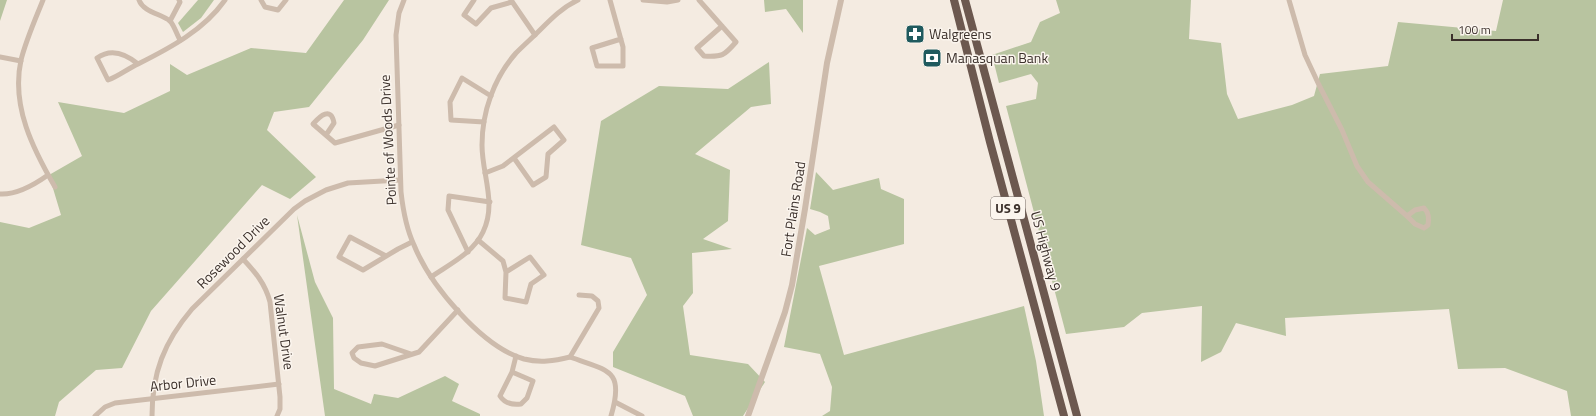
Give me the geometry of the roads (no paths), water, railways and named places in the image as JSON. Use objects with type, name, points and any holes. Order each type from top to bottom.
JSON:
[{"type":"highway","name":"US Highway 9","points":[[954,0],[990,142],[1064,416]]},
{"type":"highway","name":"US Highway 9","points":[[965,0],[1077,416]]},
{"type":"street","points":[[42,0],[21,61],[20,87],[23,117],[30,139],[55,187]]},
{"type":"street","points":[[139,0],[140,3],[155,14],[170,21],[180,40]]},
{"type":"street","points":[[170,21],[180,2],[179,0]]},
{"type":"street","points":[[138,64],[123,53],[101,55],[97,58],[108,80],[119,76],[138,64],[151,59],[205,24],[225,0]]},
{"type":"street","points":[[261,0],[265,7],[278,10],[286,0]]},
{"type":"street","name":"Pointe of Woods Drive","points":[[404,0],[399,13],[396,35],[400,180],[404,216],[412,242],[431,277],[458,310],[487,337],[516,356],[539,361],[570,357]]},
{"type":"street","points":[[474,0],[464,15],[476,24],[491,8],[511,1],[535,35]]},
{"type":"street","points":[[431,277],[468,252],[478,240],[487,223],[490,202],[482,145],[484,122],[491,96],[499,78],[517,53],[535,35],[563,9],[578,0]]},
{"type":"street","points":[[610,0],[621,39],[623,47],[623,66],[597,66],[592,48],[621,39]]},
{"type":"street","points":[[643,0],[663,2],[678,0]]},
{"type":"street","points":[[699,0],[722,26],[736,42],[725,55],[718,57],[704,56],[697,48],[722,26]]},
{"type":"street","name":"Fort Plains Road","points":[[748,416],[785,312],[792,285],[823,90],[841,0]]},
{"type":"street","points":[[1289,0],[1305,55],[1342,130],[1357,166],[1368,182],[1415,224],[1421,228],[1426,228],[1428,225],[1428,216],[1424,208],[1415,210],[1407,216]]},
{"type":"street","points":[[0,57],[21,61]]},
{"type":"street","points":[[484,122],[451,120],[450,102],[462,78],[491,96]]},
{"type":"street","points":[[326,135],[335,143],[399,125]]},
{"type":"street","points":[[486,173],[503,166],[554,127],[564,140],[548,154],[546,177],[533,185],[514,158]]},
{"type":"street","points":[[0,194],[12,194],[48,175]]},
{"type":"street","name":"Rosewood Drive","points":[[152,416],[152,399],[159,366],[173,334],[192,309],[294,209],[317,194],[333,187],[348,183],[400,180]]},
{"type":"street","points":[[468,252],[448,210],[449,196],[490,202]]},
{"type":"street","points":[[386,256],[350,237],[339,257],[363,270],[412,242]]},
{"type":"street","points":[[478,240],[503,261],[506,272],[505,298],[526,302],[531,284],[544,275],[530,257],[506,272]]},
{"type":"street","name":"Walnut Drive","points":[[243,259],[260,278],[268,293],[279,384],[280,405],[277,416]]},
{"type":"street","points":[[578,295],[592,296],[598,301],[598,308],[570,357],[604,370],[613,376],[616,384],[615,402],[612,416]]},
{"type":"street","points":[[411,354],[382,344],[358,347],[352,352],[354,358],[361,363],[375,366],[419,352],[458,310]]},
{"type":"street","points":[[512,372],[533,381],[522,404],[513,405],[503,401],[500,396],[512,372],[516,356]]},
{"type":"street","name":"Arbor Drive","points":[[95,416],[111,404],[279,384]]},
{"type":"street","points":[[615,402],[642,416]]},
{"type":"place","name":"Walgreens","points":[[915,34]]},
{"type":"place","name":"Manasquan Bank","points":[[932,58]]}]
